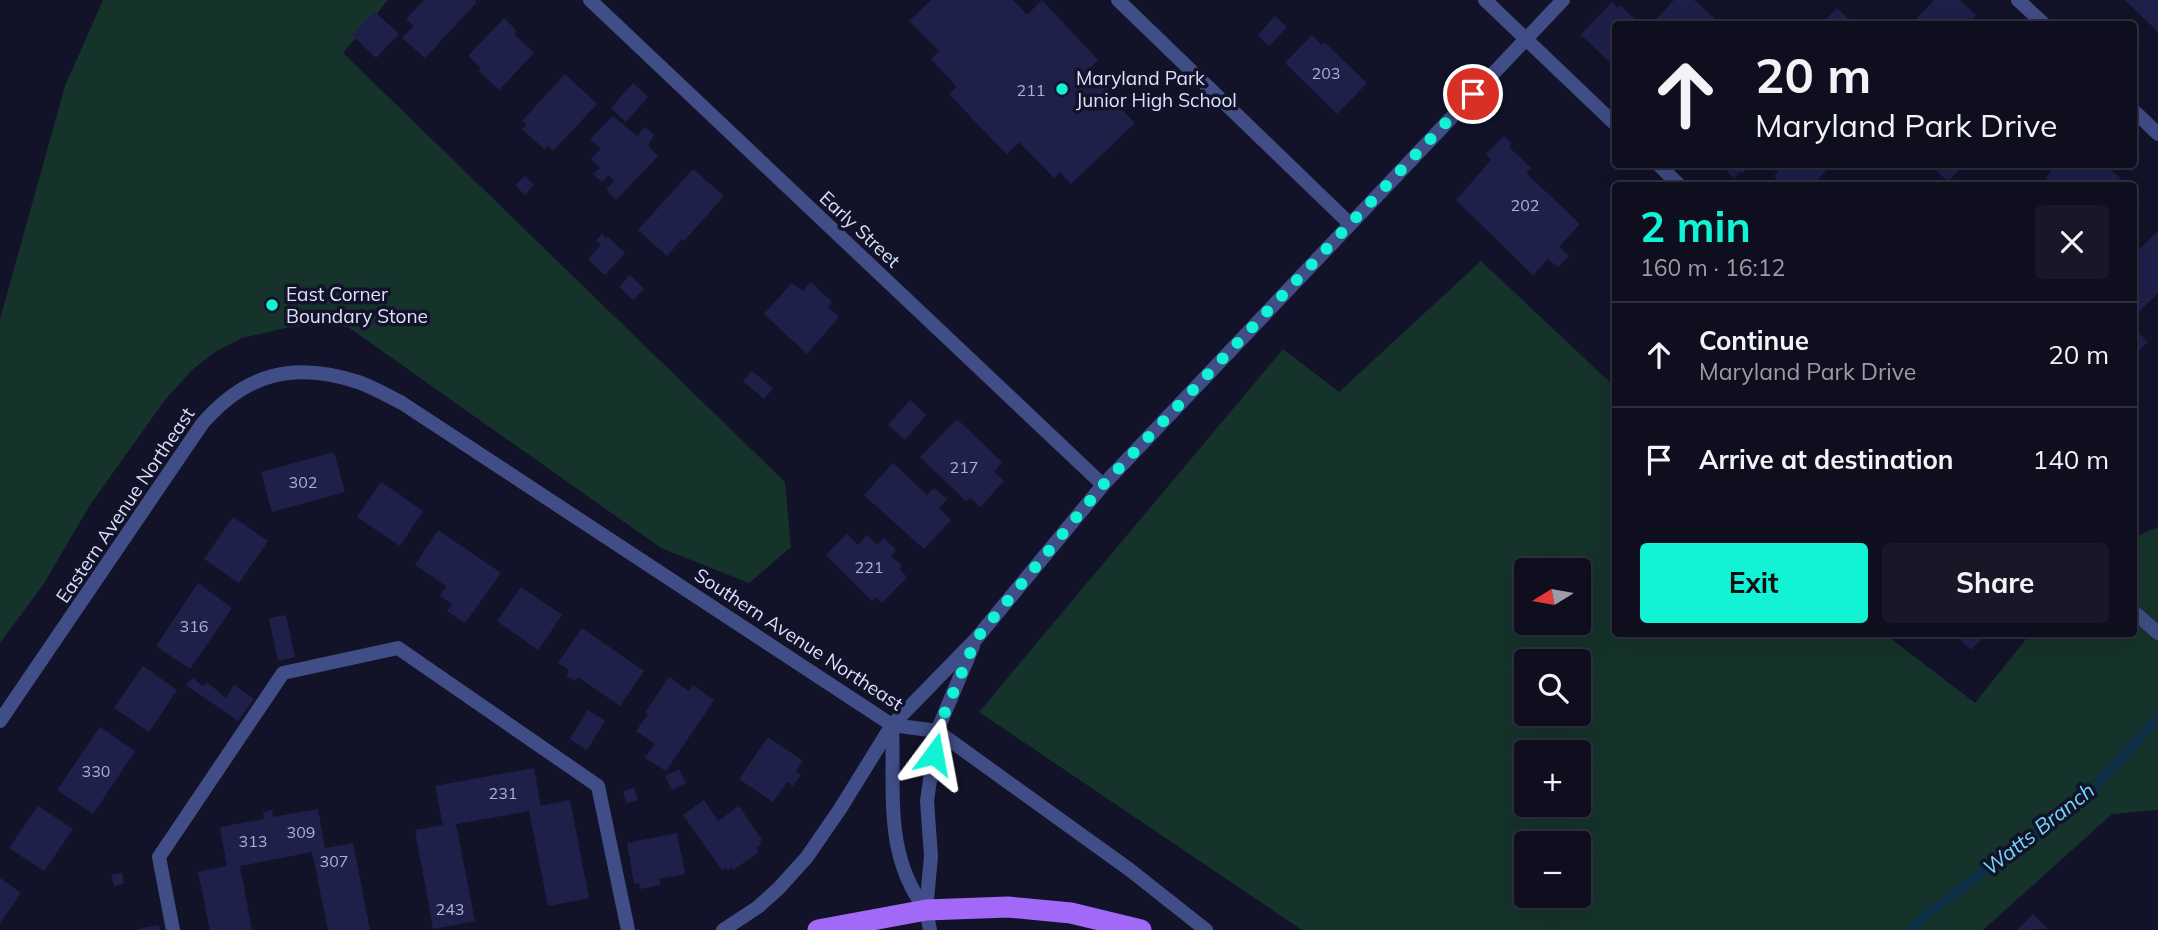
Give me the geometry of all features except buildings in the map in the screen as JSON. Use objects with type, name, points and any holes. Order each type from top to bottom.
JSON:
[{"type":"main road","points":[[818,930],[928,920],[1008,907],[1071,913],[1141,930]]},
{"type":"street","name":"Early Street","points":[[590,0],[1103,485]]},
{"type":"street","points":[[1118,0],[1350,224]]},
{"type":"street","points":[[1485,0],[1612,121]]},
{"type":"street","points":[[723,930],[758,907],[807,857],[892,725],[976,639],[1103,485],[1563,0]]},
{"type":"street","points":[[2018,0],[2041,21]]},
{"type":"street","points":[[2137,114],[2158,134]]},
{"type":"street","points":[[1662,168],[1676,182]]},
{"type":"street","name":"Eastern Avenue Northeast","points":[[0,722],[194,435],[220,402],[242,387],[270,376],[311,371],[359,382],[402,403]]},
{"type":"street","name":"Southern Avenue Northeast","points":[[402,403],[892,725],[937,731],[1130,870],[1206,930]]},
{"type":"street","points":[[2137,615],[2158,634]]},
{"type":"street","points":[[928,920],[932,856],[927,801],[937,731],[976,639]]},
{"type":"street","points":[[173,930],[159,857],[283,673],[398,648],[598,786],[628,930]]},
{"type":"street","points":[[892,725],[893,811],[897,852],[913,893],[928,920]]},
{"type":"green space","points":[[103,0],[388,0],[343,53],[785,482],[791,547],[749,583],[661,548],[348,327],[290,327],[242,338],[215,352],[192,370],[165,400],[90,505],[43,585],[0,643],[0,319],[65,86]]},
{"type":"green space","points":[[1481,261],[1612,384],[1612,637],[1889,637],[1975,703],[2028,637],[2137,637],[2137,537],[2158,527],[2158,810],[2112,814],[1983,930],[1302,930],[979,712],[1283,349],[1339,392]]},
{"type":"waterway","name":"Watts Branch","points":[[1911,930],[1926,915],[2091,791],[2158,718]]},
{"type":"place","name":"Maryland Park Junior High School","points":[[1062,89]]},
{"type":"place","name":"East Corner Boundary Stone","points":[[272,305]]},
{"type":"route","points":[[934,754],[937,731],[976,639],[1103,485],[1473,94]]}]
